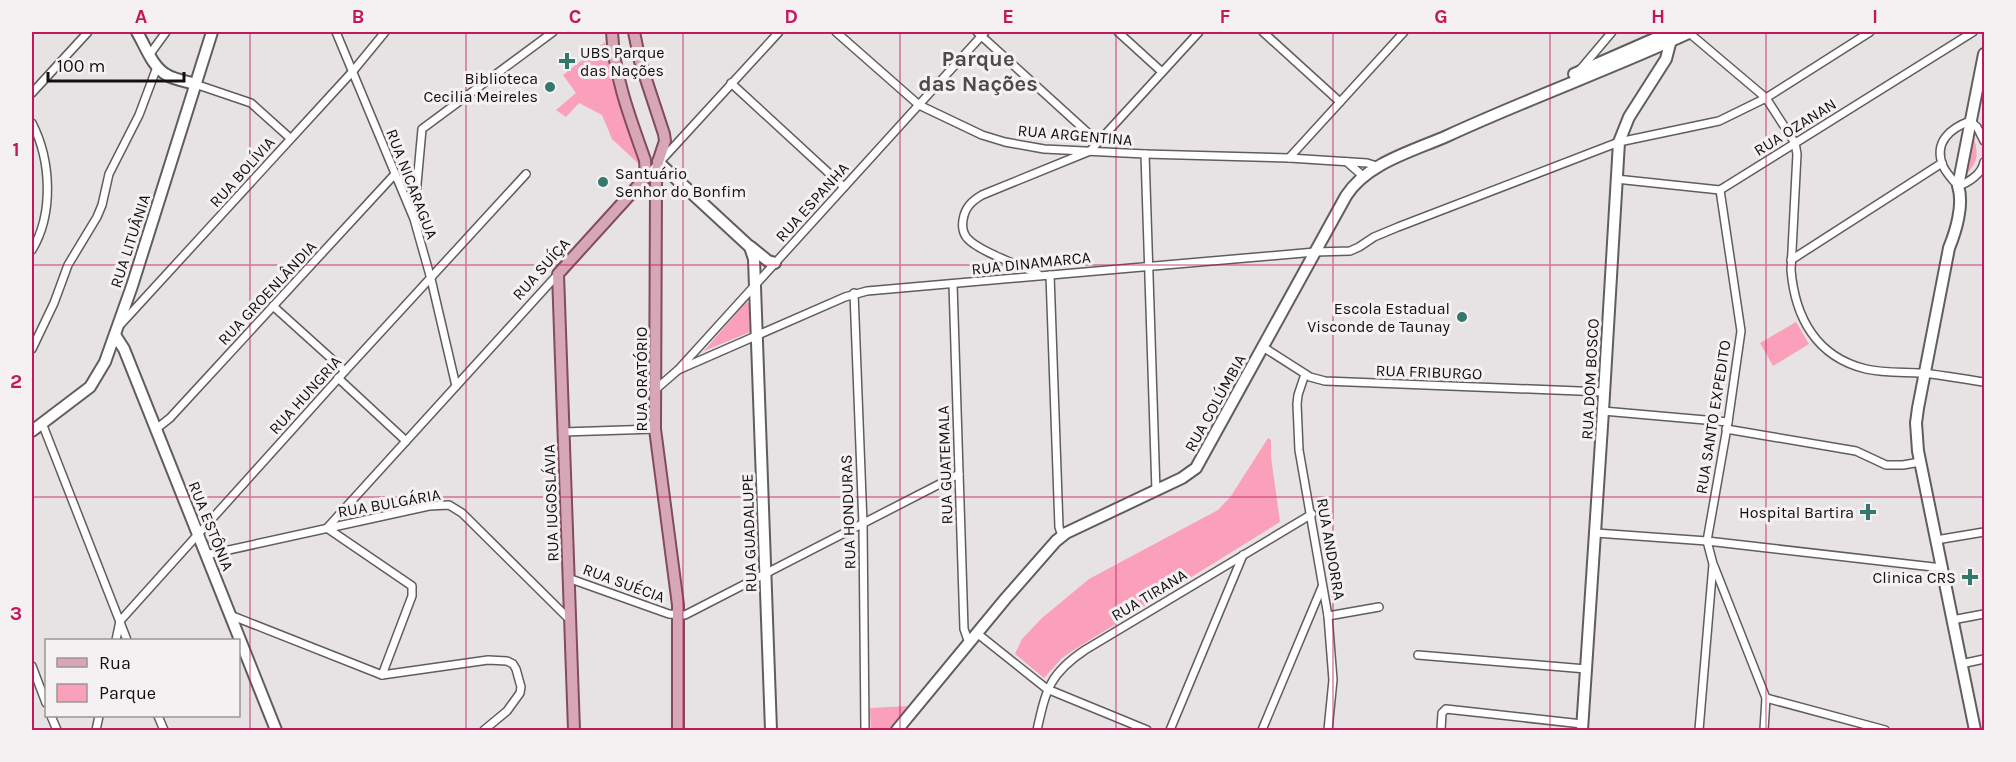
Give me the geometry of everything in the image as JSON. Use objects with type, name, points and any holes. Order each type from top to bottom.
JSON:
[{"type":"main road","points":[[612,32],[615,66],[645,160],[646,177]]},
{"type":"main road","name":"RUA ORATÓRIO","points":[[634,32],[637,50],[665,141],[658,162],[656,196],[655,429],[678,616],[678,730]]},
{"type":"main road","name":"RUA SUÍÇA","points":[[558,274],[646,177]]},
{"type":"main road","name":"RUA IUGOSLÁVIA","points":[[558,274],[574,730]]},
{"type":"street","points":[[32,93],[88,32]]},
{"type":"street","points":[[137,32],[157,67],[169,76],[250,103],[290,138]]},
{"type":"street","points":[[150,54],[166,32]]},
{"type":"street","name":"RUA LITUÂNIA","points":[[32,431],[90,387],[105,362],[132,286],[212,32]]},
{"type":"street","name":"RUA NICARAGUA","points":[[336,32],[414,219],[431,279],[456,386]]},
{"type":"street","name":"RUA BOLÍVIA","points":[[116,332],[353,71],[385,32]]},
{"type":"street","points":[[414,219],[420,134],[425,125],[553,32]]},
{"type":"street","name":"RUA SUÍÇA","points":[[646,177],[779,32]]},
{"type":"street","name":"RUA ARGENTINA","points":[[836,32],[919,105],[982,135],[998,140],[1044,149],[1289,158],[1367,163],[1380,167]]},
{"type":"street","points":[[1118,32],[1162,72]]},
{"type":"street","points":[[1041,275],[969,240],[963,225],[970,203],[982,195],[1090,151],[1199,32]]},
{"type":"street","points":[[1263,32],[1340,102]]},
{"type":"street","points":[[1289,158],[1404,32]]},
{"type":"street","points":[[1578,75],[1612,32]]},
{"type":"street","points":[[1689,32],[1766,98],[1796,143],[1792,289],[1798,312],[1814,337],[1824,348],[1857,366],[1881,371],[1984,382]]},
{"type":"street","name":"RUA COLÚMBIA","points":[[897,730],[1013,589],[1062,536],[1182,478],[1196,468],[1346,196],[1352,186],[1363,176],[1578,75],[1671,35],[1689,32]]},
{"type":"street","name":"RUA DINAMARCA","points":[[678,370],[854,293],[1149,265],[1350,251],[1398,227],[1618,141],[1719,121],[1766,98],[1870,32]]},
{"type":"street","name":"RUA OZANAN","points":[[1720,189],[1973,32]]},
{"type":"street","points":[[982,33],[1098,142]]},
{"type":"street","name":"RUA ESPANHA","points":[[656,389],[700,346],[982,33]]},
{"type":"street","name":"RUA DOM BOSCO","points":[[1582,727],[1605,392],[1618,141],[1629,117],[1666,59],[1671,35]]},
{"type":"street","points":[[1977,725],[1961,664],[1920,462],[1917,418],[1949,248],[1948,235],[1984,54]]},
{"type":"street","points":[[32,349],[54,303],[68,266],[99,211],[109,174],[139,115],[157,67]]},
{"type":"street","points":[[731,83],[844,187]]},
{"type":"street","points":[[1970,121],[1981,132],[1984,141]]},
{"type":"street","points":[[1958,188],[1942,164],[1942,147],[1946,136],[1952,129],[1970,121]]},
{"type":"street","points":[[32,123],[43,150],[47,184],[41,227],[32,250]]},
{"type":"street","points":[[1302,159],[1304,141]]},
{"type":"street","points":[[1145,154],[1156,491]]},
{"type":"street","points":[[658,162],[750,247],[768,261],[775,263]]},
{"type":"street","points":[[1347,162],[1363,176]]},
{"type":"street","points":[[1791,260],[1942,164]]},
{"type":"street","points":[[1958,188],[1984,167]]},
{"type":"street","points":[[397,177],[417,174]]},
{"type":"street","name":"RUA HUNGRIA","points":[[116,639],[120,621],[338,378],[526,174]]},
{"type":"street","name":"RUA GROENLÂNDIA","points":[[156,429],[170,418],[273,306],[397,177]]},
{"type":"street","points":[[1616,178],[1720,189]]},
{"type":"street","name":"RUA SANTO EXPEDITO","points":[[1707,541],[1741,331],[1720,189]]},
{"type":"street","name":"RUA GUADALUPE","points":[[750,247],[754,259],[756,284],[771,730]]},
{"type":"street","name":"RUA SUÍÇA","points":[[327,528],[558,274]]},
{"type":"street","points":[[1050,275],[1059,527],[1062,536]]},
{"type":"street","name":"RUA GUATEMALA","points":[[953,284],[964,629],[969,643]]},
{"type":"street","name":"RUA HONDURAS","points":[[854,293],[863,524],[865,730]]},
{"type":"street","points":[[273,306],[345,371]]},
{"type":"street","name":"RUA ESTÔNIA","points":[[116,332],[240,639]]},
{"type":"street","points":[[700,346],[700,351],[705,358]]},
{"type":"street","name":"RUA FRIBURGO","points":[[1263,347],[1305,374],[1333,382],[1605,392]]},
{"type":"street","name":"RUA ANDORRA","points":[[1305,374],[1297,404],[1299,450],[1328,616],[1333,680],[1328,730]]},
{"type":"street","points":[[338,378],[406,441]]},
{"type":"street","points":[[1603,411],[1727,426],[1856,451],[1886,465],[1920,462]]},
{"type":"street","points":[[42,423],[128,639]]},
{"type":"street","points":[[563,432],[655,429]]},
{"type":"street","name":"RUA SUÉCIA","points":[[568,578],[669,614],[678,616],[689,614],[959,474]]},
{"type":"street","name":"RUA BULGÁRIA","points":[[206,555],[439,504],[449,505],[462,513],[570,620]]},
{"type":"street","name":"RUA TIRANA","points":[[1037,730],[1047,689],[1062,668],[1085,650],[1312,514]]},
{"type":"street","points":[[327,528],[412,586],[412,596],[382,675]]},
{"type":"street","points":[[1936,540],[1984,532]]},
{"type":"street","points":[[1596,533],[1707,541],[1942,568]]},
{"type":"street","points":[[1707,541],[1713,564],[1766,698],[1764,730]]},
{"type":"street","points":[[1170,730],[1243,555]]},
{"type":"street","points":[[1699,730],[1713,564]]},
{"type":"street","points":[[1262,730],[1323,585]]},
{"type":"street","points":[[1328,616],[1379,607]]},
{"type":"street","points":[[1952,620],[1984,614]]},
{"type":"street","points":[[230,615],[382,675],[500,660],[513,664],[521,687],[516,701],[484,730]]},
{"type":"street","points":[[978,633],[1047,689],[1147,730]]},
{"type":"street","name":"RUA ESTÔNIA","points":[[240,640],[276,730]]},
{"type":"street","points":[[1418,655],[1586,669]]},
{"type":"street","points":[[1961,664],[1984,659]]},
{"type":"street","points":[[32,666],[45,700]]},
{"type":"street","points":[[1766,698],[1885,730]]},
{"type":"street","points":[[1441,730],[1442,713],[1446,709],[1582,727]]},
{"type":"green space","points":[[605,42],[614,83],[641,166],[612,139],[602,115],[579,103],[566,117],[556,110],[576,93],[563,75]]},
{"type":"green space","points":[[1974,137],[1976,157],[1966,175]]},
{"type":"green space","points":[[746,302],[749,303],[750,332],[704,351]]},
{"type":"green space","points":[[1796,322],[1809,344],[1773,366],[1760,343]]},
{"type":"green space","points":[[1268,438],[1271,440],[1271,457],[1280,522],[1072,651],[1062,658],[1044,678],[1015,654],[1022,639],[1042,618],[1089,579],[1218,510],[1231,496]]},
{"type":"green space","points":[[909,706],[889,730],[871,730],[870,708]]},
{"type":"place","name":"UBS Parque das Nações","points":[[567,61]]},
{"type":"place","name":"Biblioteca Cecilia Meireles","points":[[550,87]]},
{"type":"place","name":"Santuário Senhor do Bonfim","points":[[603,182]]},
{"type":"place","name":"Escola Estadual Visconde de Taunay","points":[[1462,317]]},
{"type":"place","name":"Hospital Bartira","points":[[1868,512]]},
{"type":"place","name":"Clinica CRS","points":[[1970,577]]},
{"type":"district","name":"Parque das Nações","points":[[978,72]]}]
